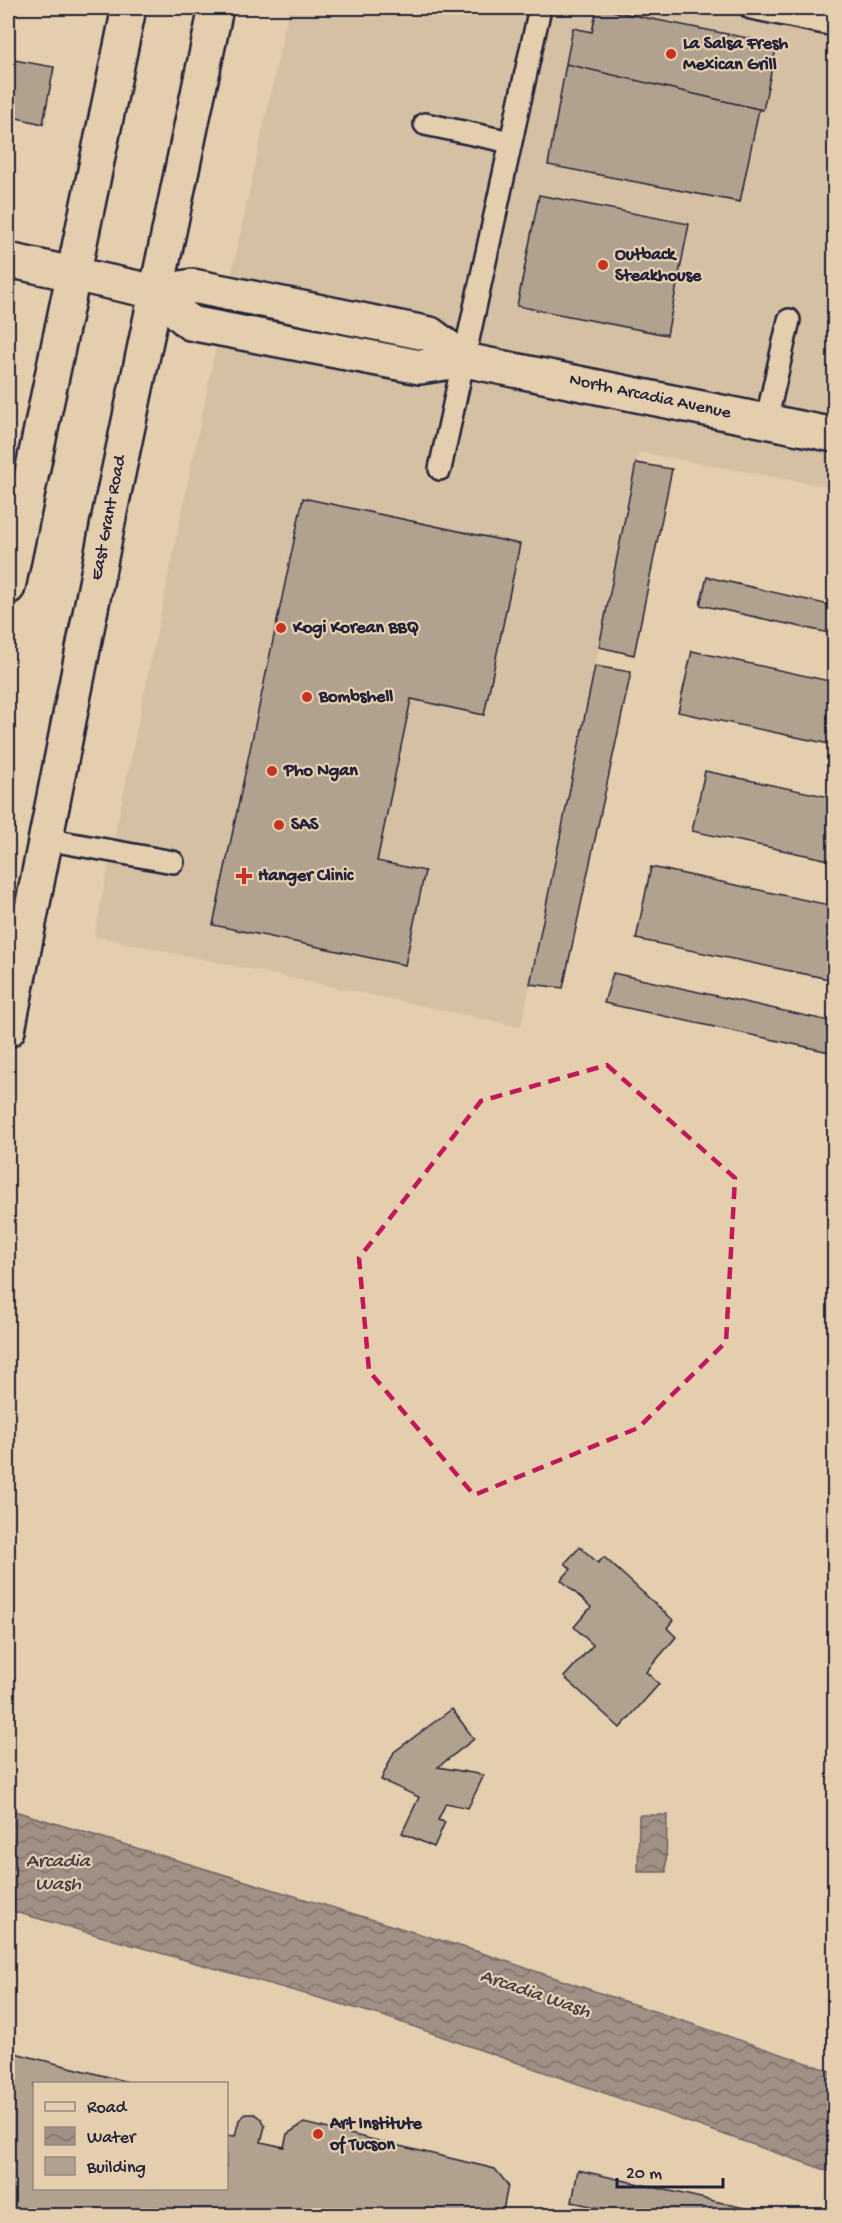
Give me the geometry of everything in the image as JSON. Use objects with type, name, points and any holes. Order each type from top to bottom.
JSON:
[{"type":"main road","points":[[8,587],[129,8]]},
{"type":"main road","name":"East Grant Road","points":[[8,1030],[156,292],[216,8]]},
{"type":"main road","points":[[8,260],[156,292]]},
{"type":"main road","name":"North Arcadia Avenue","points":[[156,292],[190,323],[420,368],[465,360],[834,435]]},
{"type":"lane","points":[[440,469],[540,8]]},
{"type":"lane","points":[[751,8],[834,25]]},
{"type":"lane","points":[[425,123],[511,142]]},
{"type":"lane","points":[[766,422],[789,320]]},
{"type":"lane","points":[[45,839],[173,862]]},
{"type":"highlighted area","points":[[607,1065],[735,1178],[726,1342],[638,1428],[474,1495],[369,1371],[359,1258],[481,1101]]},
{"type":"shaded area","points":[[289,8],[834,8],[834,488],[639,452],[521,1027],[94,936],[224,308]]},
{"type":"water","name":"Arcadia Wash","points":[[8,1809],[476,1951],[834,2072],[834,2173],[383,2016],[8,1910]]},
{"type":"water","points":[[639,1815],[667,1815],[666,1872],[638,1872]]},
{"type":"building","name":"La Salsa Fresh Mexican Grill","points":[[597,8],[777,44],[763,110],[566,64],[573,28],[592,32]]},
{"type":"building","points":[[14,60],[54,67],[43,124],[8,116],[8,62]]},
{"type":"building","points":[[566,64],[759,109],[740,202],[548,165]]},
{"type":"building","name":"Outback Steakhouse","points":[[539,195],[689,224],[667,335],[517,306]]},
{"type":"building","points":[[636,463],[672,469],[634,655],[599,647]]},
{"type":"building","points":[[303,498],[520,544],[484,715],[411,699],[377,861],[425,871],[405,965],[213,925]]},
{"type":"building","points":[[707,577],[834,606],[834,634],[700,605]]},
{"type":"building","points":[[692,651],[834,682],[834,745],[678,712]]},
{"type":"building","points":[[595,666],[631,672],[563,988],[530,984]]},
{"type":"building","points":[[705,771],[834,798],[834,861],[692,831]]},
{"type":"building","points":[[651,867],[834,906],[834,980],[636,939]]},
{"type":"building","points":[[613,973],[834,1022],[834,1053],[604,1003]]},
{"type":"building","points":[[580,1547],[598,1563],[604,1557],[673,1620],[667,1628],[676,1637],[646,1672],[659,1684],[620,1728],[564,1677],[593,1645],[574,1627],[591,1607],[561,1580],[571,1569],[565,1563]]},
{"type":"building","points":[[452,1709],[474,1739],[438,1767],[484,1775],[468,1808],[446,1803],[438,1820],[445,1822],[434,1847],[402,1833],[419,1797],[381,1780],[394,1752]]},
{"type":"building","name":"Art Institute of Tucson","points":[[15,2053],[128,2082],[33,2082],[33,2190],[228,2190],[228,2135],[235,2136],[239,2120],[246,2114],[255,2114],[262,2119],[265,2126],[261,2142],[284,2147],[287,2134],[304,2123],[495,2169],[508,2185],[502,2216],[8,2216],[8,2058]]},
{"type":"building","points":[[578,2170],[775,2215],[636,2216],[572,2202]]},
{"type":"place","name":"La Salsa Fresh Mexican Grill","points":[[671,54]]},
{"type":"place","name":"Outback Steakhouse","points":[[603,265]]},
{"type":"place","name":"Kogi Korean BBQ","points":[[281,628]]},
{"type":"place","name":"Bombshell","points":[[307,697]]},
{"type":"place","name":"Pho Ngan","points":[[272,771]]},
{"type":"place","name":"SAS","points":[[279,825]]},
{"type":"place","name":"Hanger Clinic","points":[[244,876]]},
{"type":"place","name":"Art Institute of Tucson","points":[[318,2134]]}]
